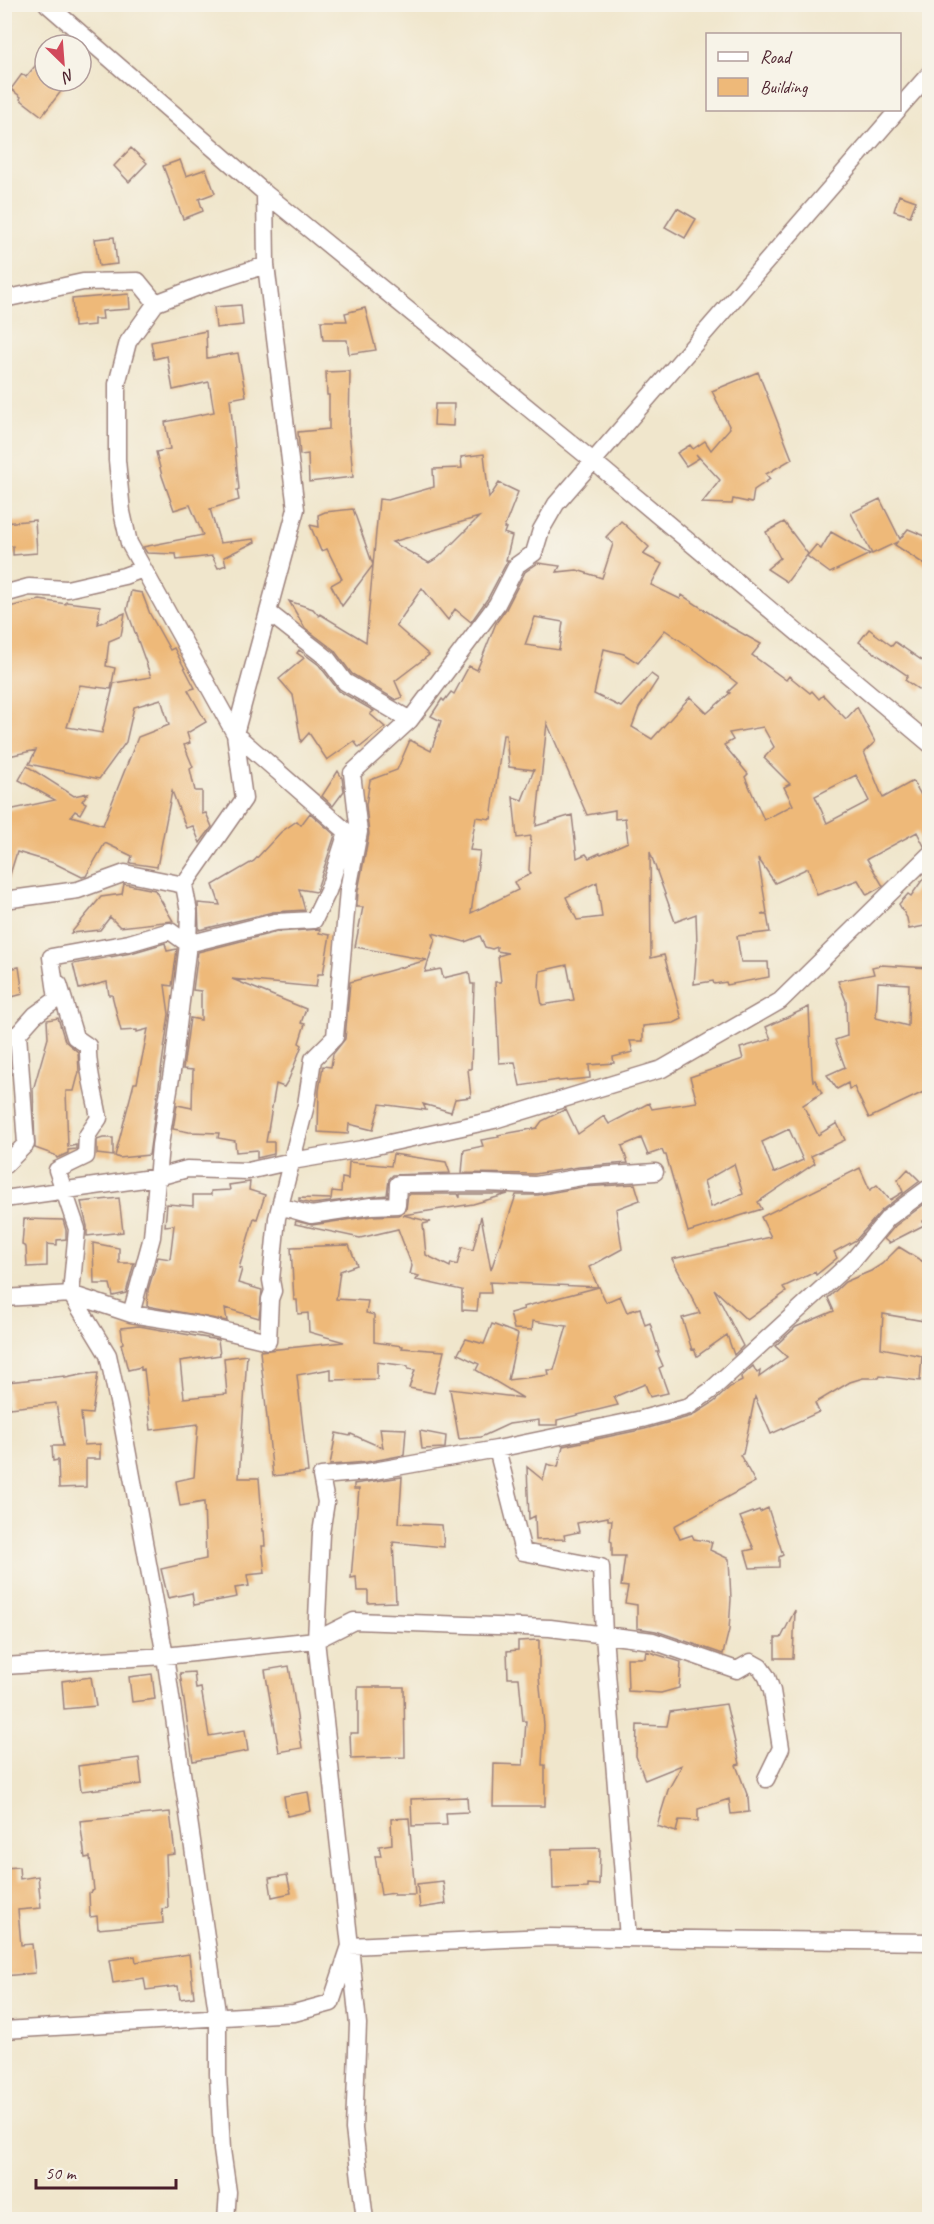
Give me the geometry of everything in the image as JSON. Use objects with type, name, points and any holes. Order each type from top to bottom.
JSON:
[{"type":"street","points":[[47,4],[265,193],[593,461],[930,744]]},
{"type":"street","points":[[901,106],[930,73]]},
{"type":"street","points":[[4,1298],[71,1294],[131,1314],[268,1341],[277,1218],[306,1105],[313,1059],[335,1037],[353,832],[352,773],[410,720],[497,604],[517,565],[534,552],[541,530],[556,504],[896,111]]},
{"type":"street","points":[[131,1314],[152,1237],[160,1145],[174,1059],[188,944],[189,912],[184,885],[244,799],[235,734],[296,509],[266,265],[265,193]]},
{"type":"street","points":[[266,265],[156,303],[128,342],[117,384],[117,460],[122,512],[129,543],[235,734],[353,832]]},
{"type":"street","points":[[4,299],[83,282],[138,281],[156,303]]},
{"type":"street","points":[[4,594],[29,587],[67,589],[124,576],[143,569]]},
{"type":"street","points":[[268,612],[327,658],[345,682],[410,720]]},
{"type":"street","points":[[188,944],[275,922],[314,920],[353,832]]},
{"type":"street","points":[[4,1199],[158,1177],[187,1168],[248,1171],[362,1149],[494,1120],[662,1069],[780,1001],[930,854]]},
{"type":"street","points":[[4,900],[78,890],[125,873],[184,885]]},
{"type":"street","points":[[51,957],[129,943],[170,930],[188,944]]},
{"type":"street","points":[[4,1166],[26,1144],[11,1036],[57,999],[51,957]]},
{"type":"street","points":[[51,957],[75,1037],[88,1046],[87,1064],[95,1091],[99,1118],[87,1136],[86,1156],[57,1170],[77,1229],[71,1294],[108,1355],[165,1656],[218,2019],[222,2150],[228,2192],[225,2220]]},
{"type":"street","points":[[280,1206],[311,1215],[370,1206],[397,1205],[398,1184],[536,1185],[581,1177],[656,1172]]},
{"type":"street","points":[[364,2220],[354,2129],[358,2024],[316,1640],[321,1533],[327,1502],[321,1476],[368,1472],[497,1449],[642,1419],[690,1406],[710,1391],[853,1260],[888,1218],[930,1187]]},
{"type":"street","points":[[497,1449],[523,1552],[601,1567],[604,1635],[628,1938]]},
{"type":"street","points":[[4,1666],[165,1656],[316,1640],[354,1621],[550,1628],[653,1641],[737,1670],[751,1662],[760,1667],[772,1691],[781,1748],[766,1779]]},
{"type":"street","points":[[350,1946],[547,1937],[930,1942]]},
{"type":"street","points":[[4,2030],[294,2013],[331,2003],[350,1946]]},
{"type":"building","points":[[33,69],[33,93],[60,93],[42,116],[11,89],[22,74],[26,77]]},
{"type":"building","points":[[131,148],[147,163],[129,182],[114,166]]},
{"type":"building","points":[[180,160],[186,176],[206,169],[215,193],[199,199],[203,211],[183,219],[163,166]]},
{"type":"building","points":[[899,195],[916,201],[910,216],[894,211]]},
{"type":"building","points":[[677,208],[696,219],[685,238],[665,227]]},
{"type":"building","points":[[114,237],[117,264],[99,266],[95,239]]},
{"type":"building","points":[[129,294],[130,309],[102,311],[103,319],[94,319],[94,325],[74,327],[72,299]]},
{"type":"building","points":[[241,305],[243,325],[216,328],[214,307]]},
{"type":"building","points":[[365,308],[376,350],[349,354],[347,340],[323,340],[321,321],[347,321],[345,313]]},
{"type":"building","points":[[206,331],[207,358],[238,353],[246,396],[230,399],[239,500],[210,509],[220,543],[254,539],[255,542],[224,557],[226,565],[218,568],[212,556],[177,560],[176,554],[147,553],[143,547],[203,535],[190,505],[174,510],[156,452],[170,449],[165,422],[214,412],[209,382],[173,390],[167,356],[154,359],[151,342]]},
{"type":"building","points":[[350,371],[349,430],[353,477],[309,482],[308,454],[300,455],[298,432],[329,429],[326,372]]},
{"type":"building","points":[[758,372],[792,459],[766,474],[770,479],[754,490],[752,503],[733,499],[732,504],[702,503],[720,480],[696,454],[699,458],[686,466],[677,453],[690,445],[693,449],[705,441],[711,450],[730,428],[712,391]]},
{"type":"building","points":[[435,404],[454,404],[453,426],[434,425]]},
{"type":"building","points":[[484,454],[489,498],[499,483],[518,492],[504,528],[506,528],[504,533],[512,536],[506,560],[508,560],[488,598],[471,622],[455,609],[448,620],[422,588],[396,626],[429,655],[395,681],[402,697],[396,700],[352,674],[334,650],[305,628],[289,601],[313,609],[319,616],[320,614],[366,642],[379,499],[388,500],[434,487],[433,469],[462,468],[461,457]],"holes":[[[479,517],[439,557],[429,563],[392,542]]]},
{"type":"building","points":[[880,499],[900,539],[908,529],[930,538],[930,568],[895,545],[897,542],[872,554],[851,513]]},
{"type":"building","points":[[353,509],[373,565],[342,606],[331,585],[342,579],[327,549],[321,551],[310,525],[319,527],[318,515],[325,512]]},
{"type":"building","points":[[35,520],[37,553],[13,555],[13,546],[6,547],[4,523]]},
{"type":"building","points":[[621,521],[649,547],[643,554],[662,564],[651,585],[680,599],[682,595],[761,644],[752,655],[786,680],[789,676],[810,693],[812,691],[819,699],[823,695],[846,719],[857,707],[875,742],[864,752],[883,798],[913,781],[921,795],[930,787],[930,844],[924,846],[917,832],[867,859],[883,886],[867,895],[858,880],[817,895],[808,868],[775,883],[758,858],[767,913],[761,915],[767,915],[770,932],[737,936],[741,962],[768,962],[769,977],[727,985],[726,982],[714,984],[713,981],[694,984],[697,944],[696,914],[675,922],[650,852],[651,958],[664,955],[682,1019],[674,1023],[643,1026],[643,1041],[630,1041],[633,1052],[613,1057],[614,1063],[589,1065],[590,1078],[520,1086],[515,1062],[499,1063],[495,982],[501,982],[498,956],[508,953],[497,951],[497,947],[492,949],[485,947],[480,936],[465,942],[433,933],[435,939],[425,972],[441,969],[443,978],[469,972],[471,984],[474,984],[471,1069],[468,1069],[471,1097],[455,1099],[451,1112],[423,1104],[426,1110],[380,1104],[373,1130],[349,1124],[348,1134],[318,1132],[319,1091],[323,1066],[331,1067],[333,1054],[345,1039],[350,982],[427,960],[355,947],[363,907],[357,907],[369,834],[366,805],[370,780],[397,770],[410,740],[431,751],[441,721],[431,716],[442,699],[444,701],[451,692],[454,694],[469,666],[477,670],[496,623],[525,572],[538,563],[560,566],[557,572],[577,570],[602,578],[613,544],[606,537]],"holes":[[[535,617],[563,622],[559,650],[525,645]],[[665,630],[737,683],[728,692],[730,693],[707,713],[690,697],[652,739],[632,727],[639,708],[658,679],[651,674],[621,707],[594,694],[604,649],[624,654],[638,663]],[[547,723],[587,815],[615,810],[615,819],[625,818],[628,842],[589,858],[586,854],[577,858],[572,815],[536,826]],[[763,727],[774,747],[764,758],[790,784],[784,787],[793,805],[764,820],[745,777],[748,774],[724,745],[733,740],[729,733]],[[503,735],[506,735],[509,767],[534,770],[522,800],[513,797],[517,838],[531,836],[529,870],[531,874],[514,882],[518,890],[471,913],[480,851],[470,850],[476,817],[491,819]],[[856,775],[869,801],[827,823],[815,796]],[[597,882],[602,917],[577,920],[566,897]],[[567,965],[574,1000],[542,1005],[539,988],[540,971]]]},
{"type":"building","points":[[784,522],[808,554],[787,582],[767,569],[780,558],[766,532]]},
{"type":"building","points":[[831,532],[870,554],[830,573],[807,556],[816,545],[821,549]]},
{"type":"building","points":[[131,591],[142,593],[150,614],[170,650],[174,648],[195,688],[188,690],[206,722],[187,733],[190,743],[184,745],[193,767],[190,769],[195,791],[202,791],[202,814],[206,813],[212,827],[200,843],[193,826],[186,828],[172,791],[157,867],[130,863],[132,856],[105,843],[86,876],[82,877],[54,863],[17,852],[8,881],[4,880],[4,811],[55,800],[19,780],[27,766],[74,796],[88,793],[82,801],[86,803],[80,814],[75,811],[71,816],[103,825],[138,737],[169,725],[161,699],[134,707],[126,742],[99,779],[29,764],[36,750],[4,757],[4,608],[40,600],[100,606],[98,624],[125,613],[121,636],[109,641],[106,666],[115,668],[111,689],[80,685],[67,727],[102,733],[114,683],[151,677],[127,610]]},
{"type":"building","points":[[869,629],[892,646],[895,642],[930,666],[930,680],[921,691],[905,680],[908,676],[859,642]]},
{"type":"building","points":[[299,650],[319,665],[339,691],[374,711],[370,714],[385,727],[359,748],[354,741],[327,760],[309,733],[301,742],[293,695],[279,679],[304,658],[297,653]]},
{"type":"building","points":[[338,771],[342,778],[344,791],[333,806],[322,796]]},
{"type":"building","points":[[310,813],[335,835],[316,892],[299,889],[305,910],[273,912],[199,930],[198,903],[220,905],[213,885],[254,861],[281,832],[297,821],[301,825]]},
{"type":"building","points":[[930,869],[930,925],[909,929],[907,918],[899,904],[908,894],[911,896]]},
{"type":"building","points":[[124,884],[155,890],[173,921],[120,927],[110,917],[100,930],[71,933],[101,897],[122,894]]},
{"type":"building","points":[[320,929],[319,933],[330,935],[323,974],[318,974],[316,987],[232,979],[306,1009],[301,1023],[305,1024],[299,1043],[302,1045],[289,1079],[284,1087],[276,1084],[266,1142],[274,1142],[274,1154],[257,1158],[257,1150],[236,1152],[235,1141],[218,1138],[219,1133],[173,1129],[177,1105],[192,1108],[193,1070],[183,1069],[190,1018],[201,1020],[201,991],[193,990],[198,952],[277,932]]},
{"type":"building","points":[[165,943],[167,951],[177,949],[172,986],[165,985],[169,1014],[149,1155],[119,1158],[115,1156],[134,1083],[137,1083],[148,1029],[137,1032],[137,1030],[121,1031],[107,982],[79,989],[73,964],[131,953]]},
{"type":"building","points":[[881,965],[928,968],[930,978],[930,1089],[869,1118],[854,1087],[849,1089],[848,1083],[837,1089],[827,1075],[845,1067],[835,1040],[847,1036],[846,1001],[838,981],[874,974],[872,967]],"holes":[[[878,982],[909,984],[908,1026],[876,1018]]]},
{"type":"building","points":[[19,967],[23,994],[8,998],[4,985],[4,970]]},
{"type":"building","points":[[809,1007],[813,1081],[815,1080],[822,1093],[803,1105],[818,1135],[837,1123],[845,1140],[811,1156],[815,1163],[758,1202],[762,1209],[688,1232],[666,1155],[662,1150],[648,1155],[641,1138],[622,1146],[628,1163],[535,1174],[462,1173],[464,1150],[483,1146],[481,1140],[537,1128],[542,1121],[566,1109],[578,1134],[604,1116],[609,1124],[649,1103],[652,1109],[697,1102],[690,1077],[743,1059],[740,1048],[771,1039],[766,1027]],"holes":[[[789,1129],[803,1160],[774,1173],[762,1142]],[[734,1164],[743,1194],[711,1207],[704,1181]]]},
{"type":"building","points":[[58,1018],[65,1041],[78,1052],[79,1072],[74,1091],[66,1091],[68,1147],[76,1145],[76,1149],[68,1150],[68,1153],[57,1158],[55,1155],[35,1148],[33,1090],[48,1038],[47,1020]]},
{"type":"building","points":[[113,1138],[113,1156],[97,1154],[97,1140]]},
{"type":"building","points":[[393,1154],[446,1162],[450,1173],[393,1175],[389,1179],[387,1195],[312,1204],[299,1201],[299,1198],[331,1199],[332,1191],[341,1192],[342,1178],[348,1179],[349,1162],[391,1166]]},
{"type":"building","points":[[860,1168],[870,1190],[877,1185],[890,1200],[903,1192],[898,1180],[908,1169],[920,1181],[882,1210],[856,1240],[834,1252],[837,1258],[816,1275],[815,1272],[783,1287],[786,1292],[747,1320],[714,1289],[743,1346],[734,1355],[727,1335],[697,1356],[694,1349],[692,1350],[682,1318],[700,1313],[672,1259],[771,1237],[761,1217]]},
{"type":"building","points":[[250,1182],[249,1190],[265,1195],[257,1219],[254,1218],[239,1268],[242,1269],[238,1283],[262,1290],[259,1318],[225,1308],[227,1321],[147,1306],[148,1290],[158,1257],[170,1259],[174,1225],[165,1226],[167,1204],[193,1206],[193,1195],[211,1195],[211,1191],[230,1190],[229,1185]]},
{"type":"building","points":[[635,1184],[640,1200],[616,1209],[622,1249],[589,1267],[598,1287],[490,1282],[491,1293],[479,1293],[477,1311],[462,1310],[462,1290],[416,1280],[419,1276],[410,1274],[412,1266],[398,1229],[360,1238],[295,1224],[296,1221],[312,1225],[372,1216],[398,1215],[406,1210],[408,1194],[458,1194],[460,1198],[460,1194],[508,1194],[473,1204],[403,1215],[431,1222],[423,1224],[426,1255],[450,1267],[451,1263],[457,1265],[462,1247],[473,1250],[481,1216],[491,1270],[516,1195],[538,1195],[582,1187]]},
{"type":"building","points":[[119,1198],[123,1232],[87,1236],[81,1202]]},
{"type":"building","points":[[927,1202],[930,1217],[923,1221],[924,1225],[889,1243],[884,1239],[895,1226]]},
{"type":"building","points":[[24,1219],[63,1220],[66,1239],[57,1240],[57,1245],[47,1244],[47,1266],[27,1267],[26,1247],[22,1245]]},
{"type":"building","points":[[93,1243],[119,1248],[119,1263],[134,1263],[126,1293],[113,1296],[110,1284],[94,1284]]},
{"type":"building","points":[[349,1245],[357,1265],[340,1271],[336,1299],[368,1301],[366,1313],[374,1315],[374,1342],[403,1346],[402,1348],[444,1351],[434,1393],[409,1388],[415,1370],[408,1369],[408,1366],[377,1362],[377,1379],[331,1380],[331,1369],[297,1375],[308,1472],[273,1476],[260,1351],[344,1342],[309,1332],[308,1313],[298,1314],[297,1300],[294,1300],[291,1247]]},
{"type":"building","points":[[899,1247],[930,1266],[930,1322],[883,1314],[881,1348],[922,1356],[920,1381],[880,1376],[850,1382],[815,1403],[819,1412],[771,1434],[755,1397],[743,1454],[740,1455],[755,1482],[674,1526],[680,1539],[692,1535],[694,1539],[712,1542],[710,1550],[729,1559],[731,1599],[729,1630],[723,1654],[656,1631],[637,1628],[637,1605],[625,1603],[628,1587],[621,1586],[625,1556],[612,1556],[612,1542],[610,1541],[612,1520],[608,1520],[608,1517],[577,1523],[579,1532],[564,1535],[565,1539],[536,1540],[535,1516],[529,1519],[527,1467],[543,1480],[547,1464],[558,1467],[563,1446],[645,1429],[692,1416],[714,1402],[730,1387],[742,1381],[741,1377],[753,1366],[757,1373],[760,1371],[759,1377],[787,1357],[775,1346],[796,1327],[834,1311],[828,1298],[845,1282],[882,1264]]},
{"type":"building","points":[[599,1287],[606,1302],[620,1296],[627,1312],[640,1308],[645,1325],[650,1323],[663,1366],[659,1368],[668,1393],[650,1397],[645,1384],[614,1397],[618,1405],[557,1420],[557,1425],[539,1425],[539,1420],[509,1424],[481,1437],[459,1439],[450,1389],[523,1398],[476,1370],[479,1364],[458,1354],[466,1339],[484,1344],[492,1324],[518,1334],[508,1380],[549,1375],[548,1370],[554,1370],[567,1326],[533,1321],[532,1330],[514,1329],[510,1313],[524,1309],[523,1307]]},
{"type":"building","points":[[139,1326],[218,1340],[220,1355],[180,1361],[184,1398],[227,1394],[224,1358],[247,1355],[239,1478],[259,1478],[265,1573],[247,1575],[249,1586],[235,1588],[237,1597],[194,1605],[192,1593],[168,1598],[161,1569],[206,1559],[204,1502],[180,1506],[176,1481],[194,1477],[198,1424],[151,1430],[144,1369],[141,1370],[141,1367],[128,1370],[121,1344],[123,1343],[121,1328]]},
{"type":"building","points":[[98,1373],[92,1414],[81,1413],[84,1445],[100,1444],[100,1459],[86,1459],[86,1487],[59,1488],[58,1460],[53,1461],[52,1446],[63,1446],[56,1403],[10,1408],[7,1382]]},
{"type":"building","points":[[380,1428],[406,1429],[404,1455],[367,1462],[330,1465],[336,1433],[350,1436],[351,1434],[383,1448]]},
{"type":"building","points":[[420,1431],[446,1436],[445,1448],[422,1449]]},
{"type":"building","points":[[402,1477],[399,1523],[442,1525],[444,1547],[393,1542],[396,1602],[368,1603],[368,1591],[357,1591],[356,1577],[351,1578],[359,1489],[354,1489],[354,1484]]},
{"type":"building","points":[[768,1508],[783,1555],[779,1557],[779,1567],[750,1568],[745,1551],[754,1549],[740,1517]]},
{"type":"building","points":[[795,1610],[793,1658],[775,1658],[775,1638],[781,1638]]},
{"type":"building","points":[[539,1640],[539,1677],[544,1725],[542,1765],[545,1765],[545,1806],[493,1806],[494,1764],[523,1765],[526,1721],[523,1721],[519,1678],[508,1678],[507,1651],[518,1650],[518,1641]]},
{"type":"building","points":[[646,1651],[681,1662],[679,1688],[661,1693],[628,1691],[627,1658],[645,1658]]},
{"type":"building","points":[[289,1666],[302,1748],[279,1752],[265,1670]]},
{"type":"building","points":[[194,1672],[196,1689],[201,1688],[209,1736],[245,1730],[248,1751],[193,1761],[180,1673]]},
{"type":"building","points":[[152,1674],[155,1699],[132,1702],[129,1677]]},
{"type":"building","points":[[91,1677],[96,1706],[64,1709],[62,1681]]},
{"type":"building","points":[[358,1687],[404,1687],[405,1757],[351,1759],[350,1733],[358,1733]]},
{"type":"building","points":[[726,1704],[740,1764],[736,1765],[748,1797],[749,1812],[731,1814],[729,1799],[698,1809],[698,1821],[679,1820],[676,1832],[657,1826],[668,1790],[682,1765],[645,1780],[636,1756],[637,1725],[667,1726],[670,1712]]},
{"type":"building","points":[[139,1758],[142,1784],[81,1791],[78,1766]]},
{"type":"building","points":[[308,1792],[311,1811],[287,1816],[284,1796]]},
{"type":"building","points":[[467,1797],[468,1812],[446,1813],[447,1825],[412,1826],[411,1799]]},
{"type":"building","points":[[170,1812],[175,1854],[166,1855],[168,1908],[162,1909],[163,1923],[98,1929],[97,1916],[90,1917],[89,1893],[94,1890],[90,1857],[85,1858],[80,1821]]},
{"type":"building","points":[[409,1818],[415,1895],[394,1895],[394,1893],[381,1895],[375,1856],[381,1856],[379,1846],[392,1844],[391,1819]]},
{"type":"building","points":[[600,1848],[599,1885],[588,1884],[588,1888],[553,1889],[552,1849]]},
{"type":"building","points":[[19,1867],[20,1879],[38,1876],[41,1908],[18,1910],[21,1945],[32,1944],[35,1973],[4,1976],[4,1868]]},
{"type":"building","points":[[287,1875],[291,1893],[272,1897],[269,1878]]},
{"type":"building","points":[[443,1881],[446,1904],[420,1908],[417,1884]]},
{"type":"building","points":[[189,1954],[194,1997],[180,1999],[178,1986],[146,1990],[144,1978],[113,1983],[109,1960],[135,1956],[136,1962]]}]
